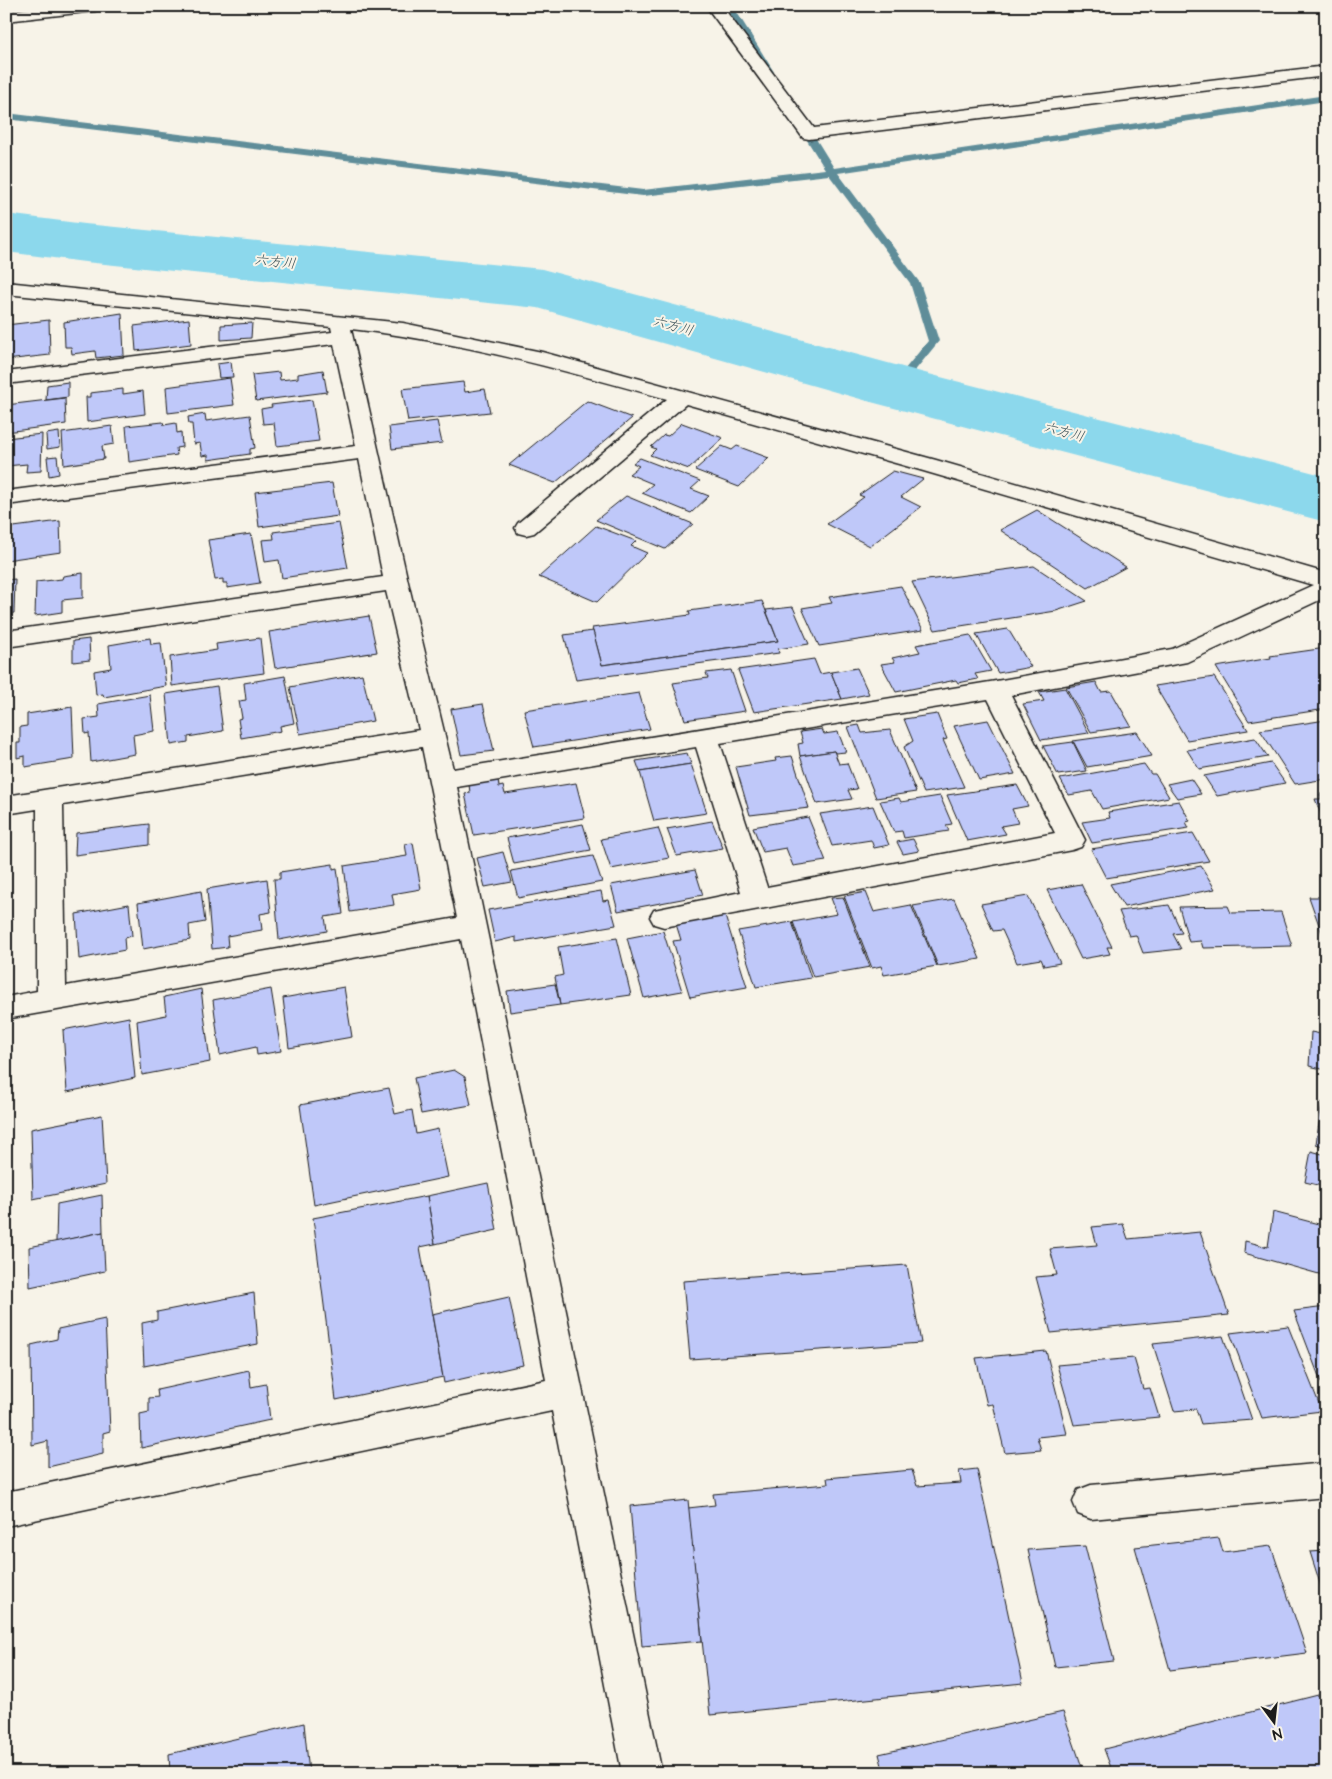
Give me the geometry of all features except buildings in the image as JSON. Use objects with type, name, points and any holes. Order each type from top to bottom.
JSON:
[{"type":"street","points":[[6,16],[95,6]]},
{"type":"street","points":[[714,6],[808,134],[1326,70]]},
{"type":"street","points":[[6,288],[289,316],[341,330]]},
{"type":"street","points":[[6,378],[341,330],[403,329],[542,358],[928,465],[1326,581]]},
{"type":"street","points":[[341,330],[369,451],[396,582],[442,780],[642,1773]]},
{"type":"street","points":[[526,528],[682,397]]},
{"type":"street","points":[[6,498],[369,451]]},
{"type":"street","points":[[6,639],[396,582]]},
{"type":"street","points":[[442,780],[996,689],[1178,656],[1326,588]]},
{"type":"street","points":[[664,917],[1072,840],[996,689]]},
{"type":"street","points":[[705,736],[757,900]]},
{"type":"street","points":[[6,805],[432,737]]},
{"type":"street","points":[[50,798],[52,999]]},
{"type":"street","points":[[6,1008],[472,926]]},
{"type":"street","points":[[6,1509],[565,1392]]},
{"type":"street","points":[[1091,1502],[1326,1480]]},
{"type":"waterway","points":[[729,6],[770,72]]},
{"type":"waterway","points":[[831,172],[1326,98]]},
{"type":"waterway","points":[[6,116],[643,193],[831,172]]},
{"type":"waterway","points":[[800,121],[831,172]]},
{"type":"waterway","points":[[831,172],[915,283],[934,341],[896,387]]},
{"type":"waterway","name":"六方川","points":[[6,233],[85,243],[542,289],[896,387],[1326,499]]}]
